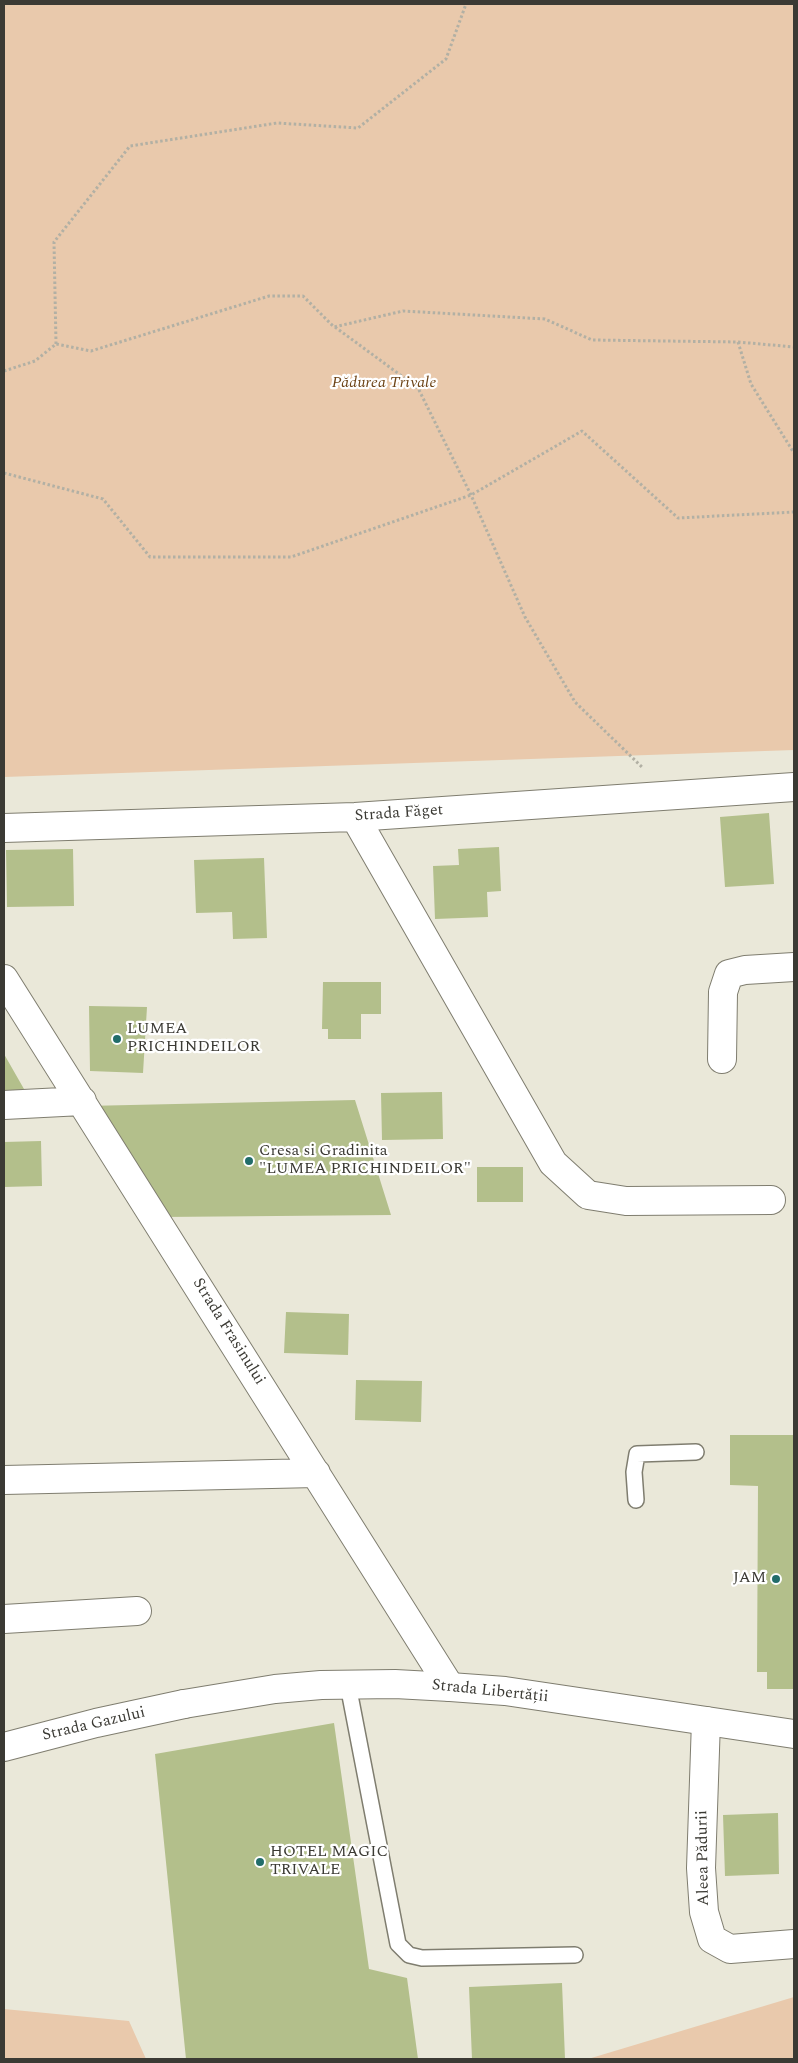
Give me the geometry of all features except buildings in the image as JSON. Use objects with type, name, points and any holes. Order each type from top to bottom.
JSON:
[{"type":"street","name":"Strada Făget","points":[[4,828],[355,817],[794,787]]},
{"type":"street","points":[[355,817],[554,1162],[588,1195],[626,1201],[771,1200]]},
{"type":"street","points":[[722,1059],[723,992],[729,974],[746,970],[794,967]]},
{"type":"street","name":"Strada Frasinului","points":[[4,979],[12,1004],[82,1101],[450,1687]]},
{"type":"street","points":[[4,1105],[82,1101]]},
{"type":"street","points":[[4,1480],[316,1473]]},
{"type":"street","points":[[4,1619],[137,1610]]},
{"type":"street","name":"Strada Libertății","points":[[184,1704],[275,1689],[348,1685],[450,1687],[505,1691],[794,1734]]},
{"type":"street","name":"Strada Gazului","points":[[4,1747],[96,1723],[184,1704]]},
{"type":"street","name":"Aleea Pădurii","points":[[706,1721],[701,1868],[704,1912],[712,1939],[730,1949],[794,1944]]},
{"type":"lane","points":[[636,1500],[634,1472],[637,1454],[696,1452]]},
{"type":"lane","points":[[348,1685],[398,1944],[409,1955],[422,1958],[575,1955]]},
{"type":"path","points":[[56,344],[54,242],[130,146],[277,123],[358,128],[446,59],[466,4]]},
{"type":"path","points":[[56,344],[91,351],[269,296],[303,296],[334,327],[418,388],[471,495],[525,617],[574,702],[671,795]]},
{"type":"path","points":[[334,327],[403,311],[545,319],[592,340],[738,342],[794,348]]},
{"type":"path","points":[[738,342],[751,384],[794,453]]},
{"type":"path","points":[[4,370],[35,361],[56,344]]},
{"type":"path","points":[[4,473],[104,499],[150,556],[291,556],[471,495],[582,431],[678,518],[794,512]]},
{"type":"green space","name":"Pădurea Trivale","points":[[4,4],[794,4],[794,750],[4,777]]},
{"type":"green space","points":[[794,1997],[794,2059],[588,2059]]},
{"type":"green space","points":[[4,2009],[129,2021],[146,2059],[4,2059]]},
{"type":"place","name":"LUMEA PRICHINDEILOR","points":[[117,1039]]},
{"type":"place","name":"Cresa si Gradinita \"LUMEA PRICHINDEILOR\"","points":[[249,1161]]},
{"type":"place","name":"JAM","points":[[776,1579]]},
{"type":"place","name":"HOTEL MAGIC TRIVALE","points":[[260,1862]]}]
